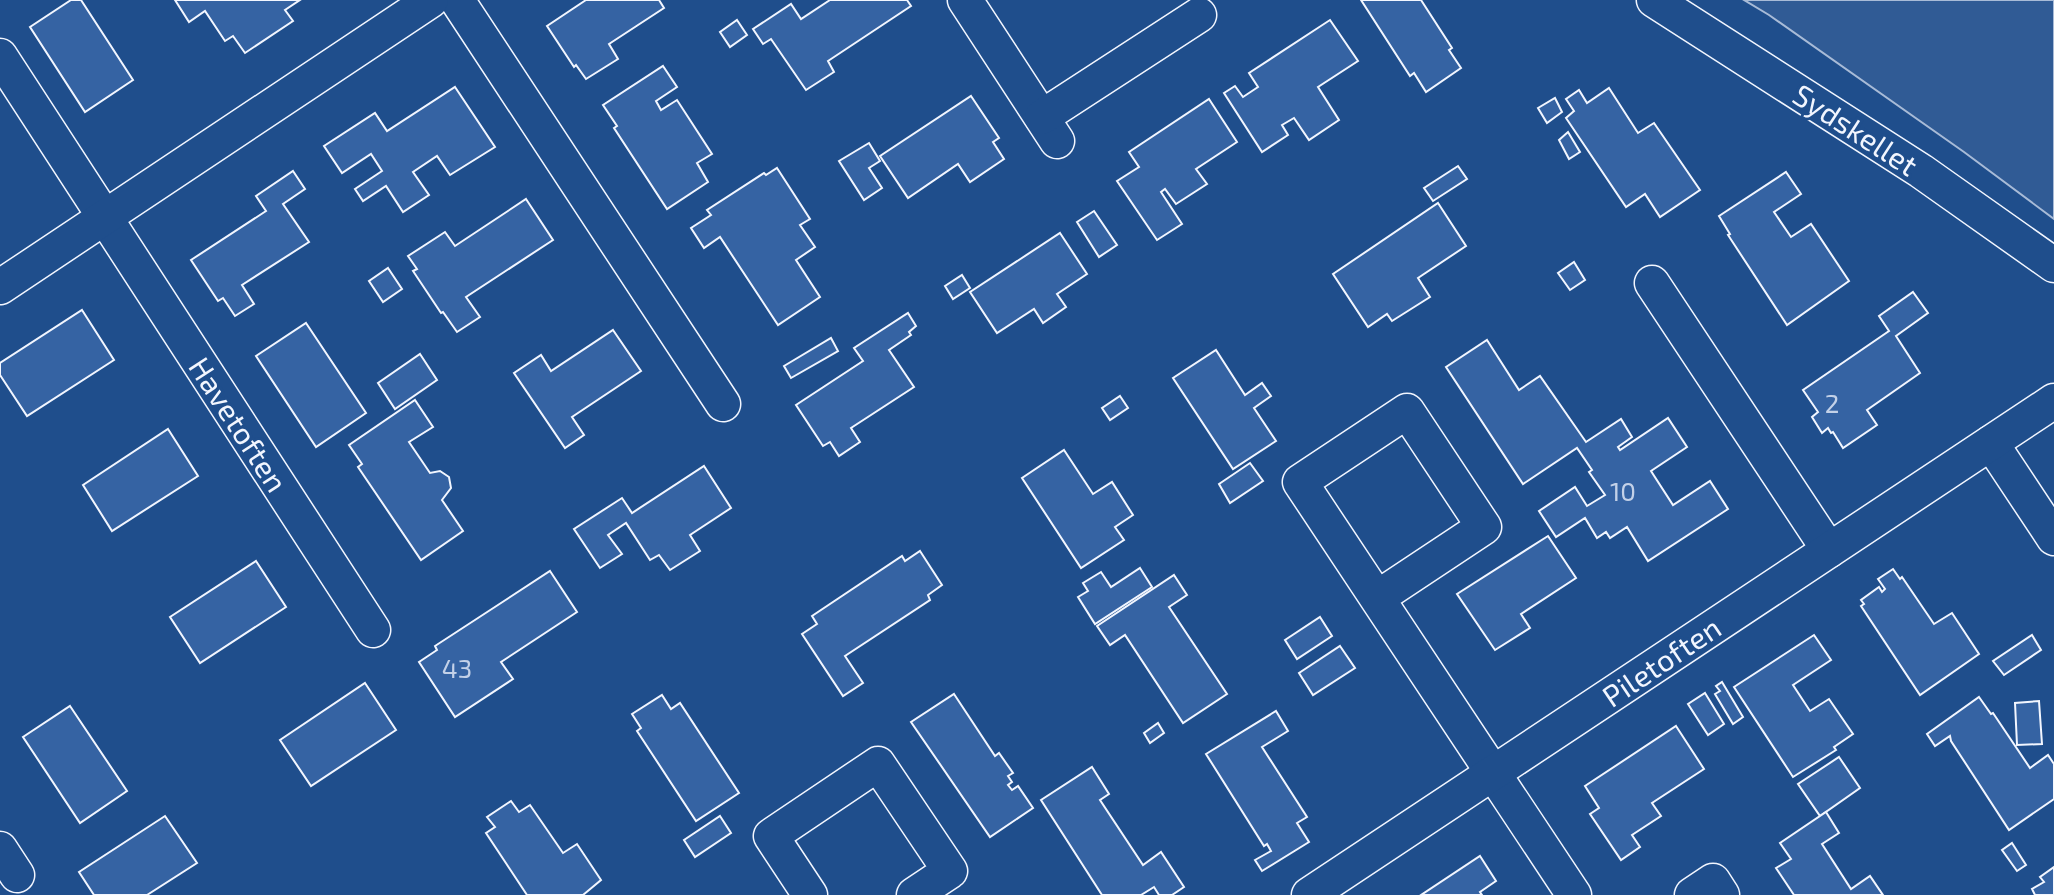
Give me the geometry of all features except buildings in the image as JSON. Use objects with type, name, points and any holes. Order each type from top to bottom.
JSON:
[{"type":"street","points":[[0,287],[431,0]]},
{"type":"street","points":[[457,0],[723,404]]},
{"type":"street","points":[[965,0],[1050,129],[1199,15]]},
{"type":"street","name":"Sydskellet","points":[[1654,0],[1921,171],[2054,265]]},
{"type":"street","name":"Havetoften","points":[[0,56],[373,630]]},
{"type":"street","points":[[1652,283],[1829,550]]},
{"type":"street","name":"Piletoften","points":[[1309,895],[2054,401]]},
{"type":"street","points":[[1377,598],[1484,527],[1407,411],[1300,482],[1574,895]]},
{"type":"street","points":[[1991,443],[2054,538]]},
{"type":"street","points":[[810,895],[771,836],[878,764],[950,871],[914,895]]},
{"type":"street","points":[[1692,895],[1713,881],[1722,895]]},
{"type":"shaded area","points":[[1744,0],[2054,0],[2054,219],[1964,152]]}]
